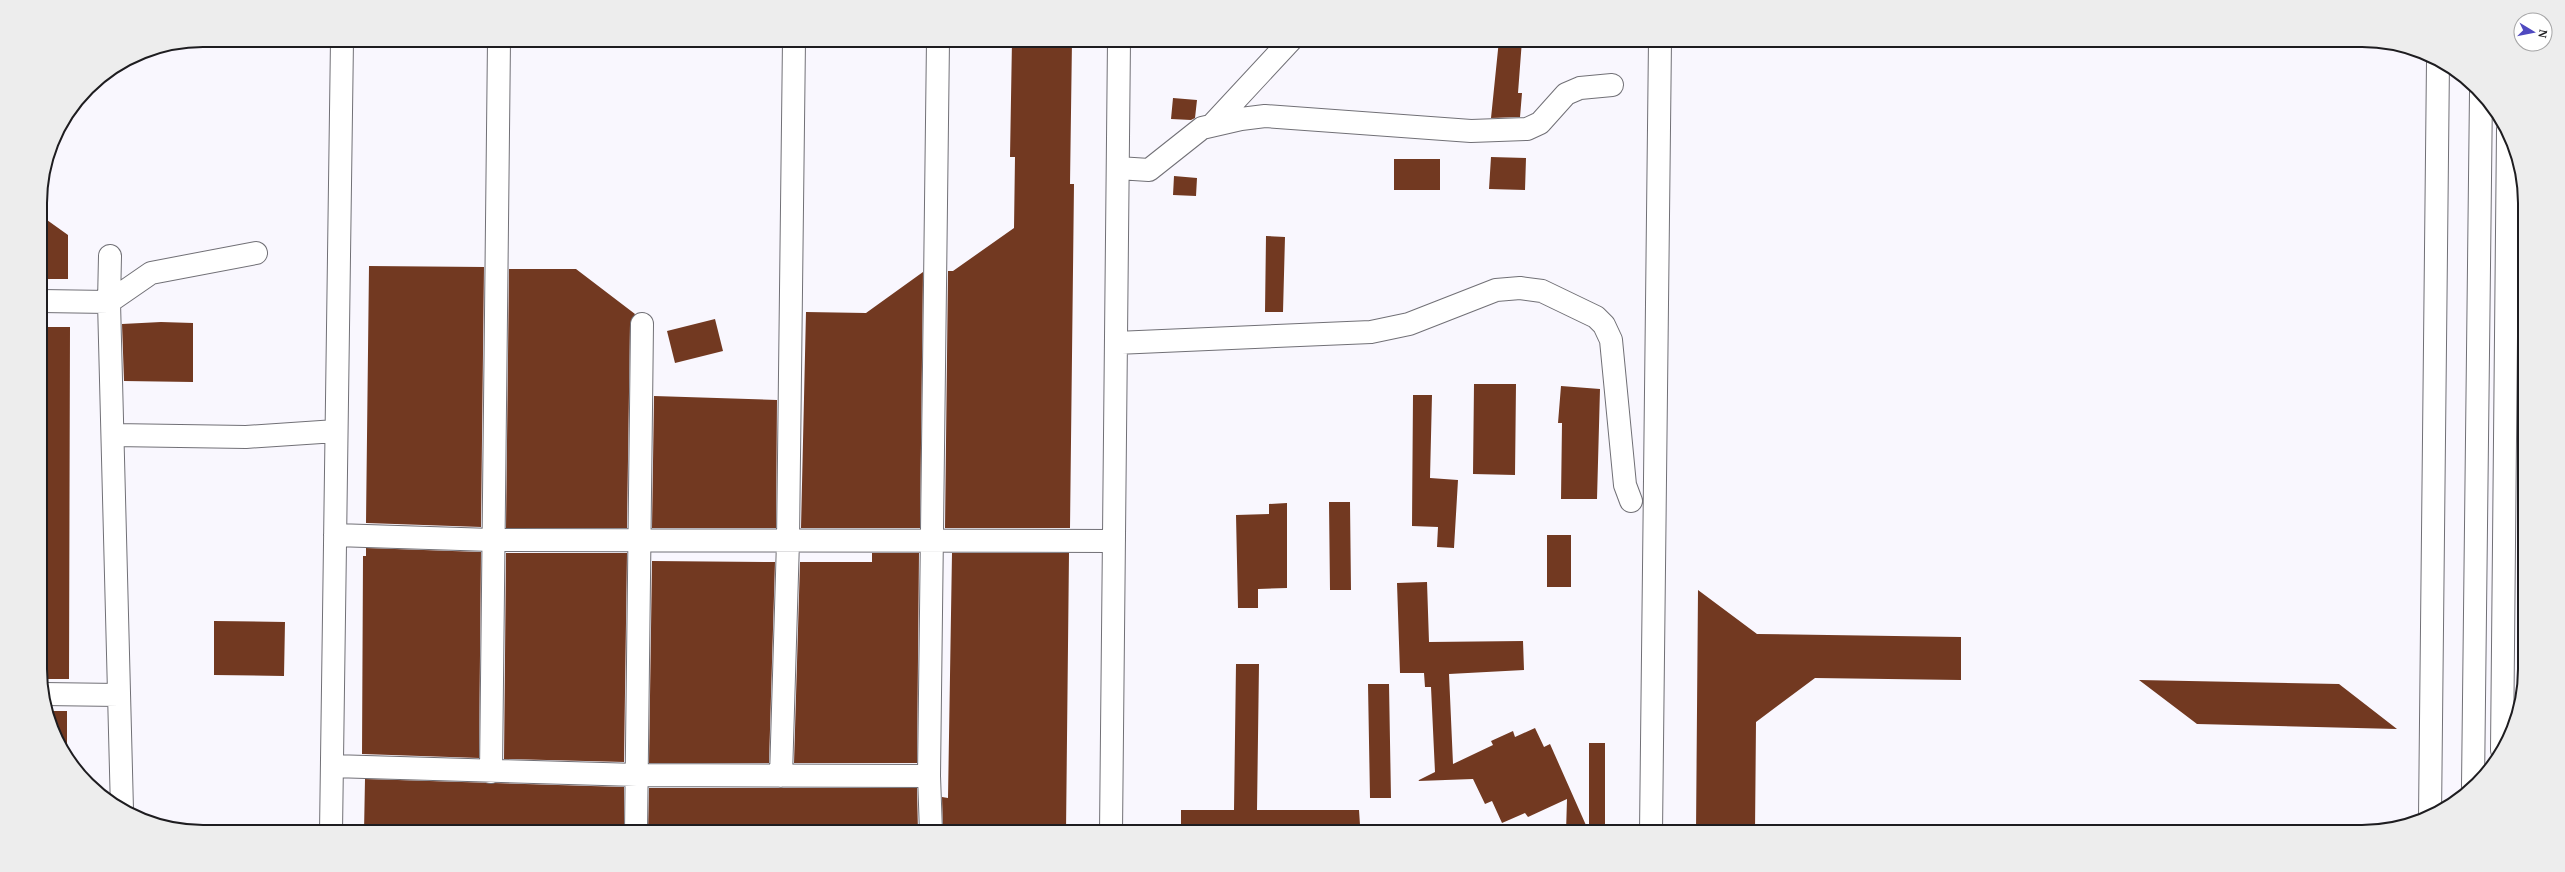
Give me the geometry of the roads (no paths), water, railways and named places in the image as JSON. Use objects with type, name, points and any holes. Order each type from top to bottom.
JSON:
[{"type":"street","points":[[331,825],[342,47]]},
{"type":"street","points":[[491,772],[492,540],[498,47]]},
{"type":"street","points":[[781,776],[788,541],[794,47]]},
{"type":"street","points":[[931,825],[929,776],[938,47]]},
{"type":"street","points":[[1111,825],[1119,47]]},
{"type":"street","points":[[1213,124],[1284,47]]},
{"type":"street","points":[[1651,825],[1660,47]]},
{"type":"street","points":[[2430,809],[2438,67]]},
{"type":"street","points":[[1118,168],[1149,170],[1186,139],[1202,128],[1213,124],[1265,116],[1471,131],[1527,129],[1540,123],[1566,94],[1580,88],[1612,85]]},
{"type":"street","points":[[2473,778],[2481,102]]},
{"type":"street","points":[[2502,738],[2508,148]]},
{"type":"street","points":[[47,301],[109,302],[151,273],[256,253]]},
{"type":"street","points":[[110,256],[109,302],[114,434],[122,802]]},
{"type":"street","points":[[1116,343],[1371,332],[1409,324],[1496,290],[1520,288],[1542,291],[1596,317],[1604,325],[1612,340],[1625,485],[1632,501]]},
{"type":"street","points":[[636,825],[642,324]]},
{"type":"street","points":[[114,434],[246,437],[336,431]]},
{"type":"street","points":[[335,534],[492,540],[1114,541]]},
{"type":"street","points":[[49,694],[119,695]]},
{"type":"street","points":[[332,766],[491,772],[637,775],[929,776]]}]
